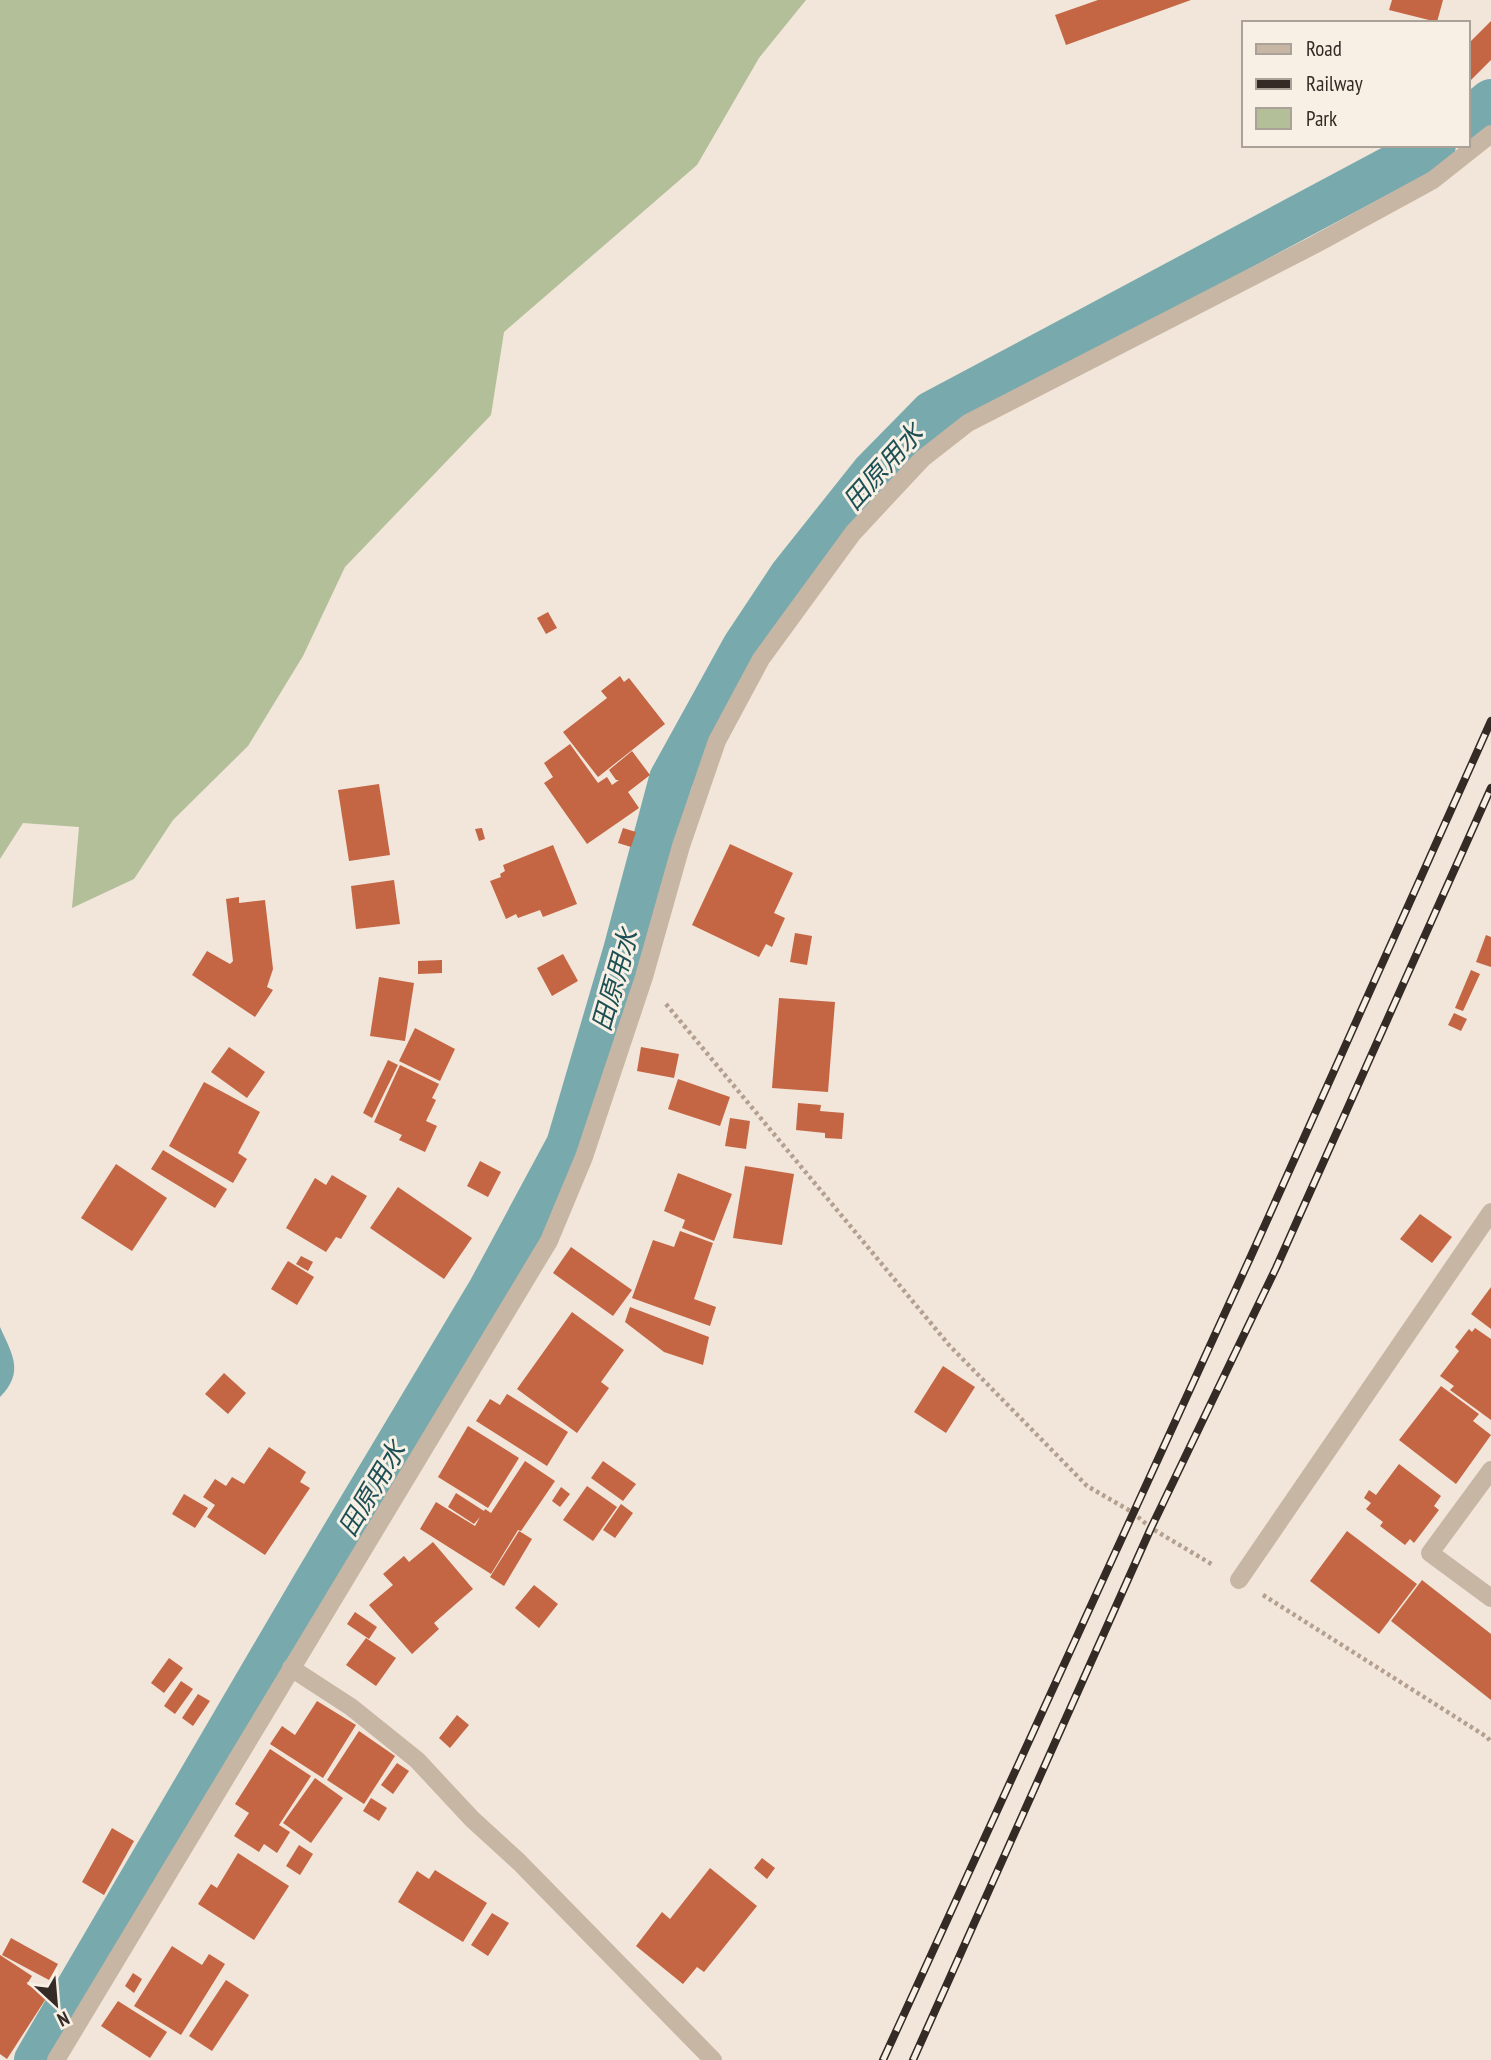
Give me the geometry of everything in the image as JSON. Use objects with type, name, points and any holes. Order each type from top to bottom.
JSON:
[{"type":"street","points":[[56,2060],[549,1241],[584,1157],[644,977],[681,846],[717,741],[754,671],[853,533],[922,459],[968,423],[1314,245],[1433,180],[1491,134]]},
{"type":"street","points":[[1239,1580],[1491,1212]]},
{"type":"street","points":[[1491,1470],[1430,1553],[1491,1598]]},
{"type":"street","points":[[291,1668],[351,1707],[417,1760],[472,1819],[519,1862],[713,2060]]},
{"type":"path","points":[[644,977],[949,1345],[1087,1486],[1132,1512],[1151,1528],[1239,1580],[1491,1742]]},
{"type":"green space","points":[[0,0],[806,0],[759,58],[697,165],[504,332],[491,415],[345,567],[303,656],[248,746],[173,820],[134,879],[72,908],[79,827],[23,823],[0,859]]},
{"type":"water","points":[[0,1327],[12,1354],[14,1371],[8,1388],[0,1397]]},
{"type":"building","points":[[1098,0],[1191,0],[1066,45],[1055,15]]},
{"type":"building","points":[[1392,0],[1443,0],[1437,21],[1389,10]]},
{"type":"building","points":[[1491,21],[1491,60],[1470,81],[1470,42]]},
{"type":"building","points":[[548,612],[557,628],[546,634],[537,618]]},
{"type":"building","points":[[620,676],[624,682],[629,678],[665,724],[598,777],[563,732],[607,698],[601,691]]},
{"type":"building","points":[[570,744],[598,783],[607,777],[612,785],[619,780],[616,780],[609,770],[632,751],[650,775],[628,792],[639,808],[587,844],[544,783],[553,777],[544,763]]},
{"type":"building","points":[[379,784],[390,855],[349,861],[338,790]]},
{"type":"building","points":[[482,828],[485,839],[479,841],[475,829]]},
{"type":"building","points":[[623,828],[636,832],[631,847],[618,843]]},
{"type":"building","points":[[730,844],[793,873],[774,913],[785,918],[772,947],[766,944],[759,957],[692,925]]},
{"type":"building","points":[[553,845],[577,904],[543,917],[540,910],[518,918],[516,914],[506,919],[490,881],[501,877],[500,874],[505,871],[503,865]]},
{"type":"building","points":[[394,880],[400,924],[356,929],[351,886]]},
{"type":"building","points":[[239,897],[239,903],[265,900],[273,969],[267,987],[273,990],[255,1017],[192,975],[207,951],[230,964],[233,961],[226,899]]},
{"type":"building","points":[[795,933],[812,936],[807,965],[790,962]]},
{"type":"building","points":[[1486,935],[1491,937],[1491,967],[1476,962]]},
{"type":"building","points":[[563,954],[578,981],[552,996],[537,968]]},
{"type":"building","points":[[442,960],[442,973],[418,974],[418,961]]},
{"type":"building","points":[[1471,970],[1480,974],[1463,1011],[1455,1008]]},
{"type":"building","points":[[379,977],[414,983],[405,1041],[370,1036]]},
{"type":"building","points":[[779,998],[835,1002],[828,1092],[772,1088]]},
{"type":"building","points":[[1454,1013],[1467,1019],[1461,1031],[1448,1025]]},
{"type":"building","points":[[415,1028],[455,1049],[440,1081],[399,1061]]},
{"type":"building","points":[[229,1047],[265,1072],[247,1098],[211,1072]]},
{"type":"building","points":[[641,1047],[679,1054],[674,1078],[637,1071]]},
{"type":"building","points":[[388,1060],[398,1065],[372,1118],[363,1113]]},
{"type":"building","points":[[400,1065],[439,1084],[432,1098],[436,1100],[426,1121],[437,1126],[425,1152],[399,1140],[402,1135],[374,1122]]},
{"type":"building","points":[[678,1079],[730,1097],[720,1126],[668,1109]]},
{"type":"building","points":[[204,1082],[260,1112],[238,1153],[247,1159],[233,1183],[169,1146]]},
{"type":"building","points":[[798,1103],[821,1105],[820,1111],[844,1113],[842,1139],[825,1138],[825,1133],[796,1130]]},
{"type":"building","points":[[730,1118],[750,1121],[746,1149],[725,1146]]},
{"type":"building","points":[[163,1150],[227,1189],[215,1208],[151,1169]]},
{"type":"building","points":[[480,1161],[501,1172],[488,1197],[467,1186]]},
{"type":"building","points":[[116,1164],[167,1198],[132,1251],[81,1218]]},
{"type":"building","points":[[745,1166],[794,1174],[782,1245],[733,1238]]},
{"type":"building","points":[[678,1173],[732,1194],[714,1241],[682,1228],[685,1220],[664,1211]]},
{"type":"building","points":[[332,1175],[367,1196],[341,1239],[336,1237],[326,1252],[286,1228],[315,1178],[326,1185]]},
{"type":"building","points":[[398,1187],[472,1238],[444,1279],[370,1228]]},
{"type":"building","points":[[1420,1214],[1452,1237],[1432,1263],[1400,1239]]},
{"type":"building","points":[[680,1231],[713,1243],[694,1299],[716,1307],[710,1326],[632,1298],[653,1240],[674,1247]]},
{"type":"building","points":[[571,1247],[632,1290],[613,1316],[553,1273]]},
{"type":"building","points":[[301,1256],[313,1262],[308,1271],[296,1264]]},
{"type":"building","points":[[288,1261],[314,1277],[297,1305],[271,1289]]},
{"type":"building","points":[[1491,1287],[1491,1329],[1471,1314]]},
{"type":"building","points":[[630,1307],[709,1337],[703,1365],[664,1352],[625,1322]]},
{"type":"building","points":[[572,1312],[624,1350],[601,1382],[609,1388],[577,1433],[517,1389]]},
{"type":"building","points":[[1475,1328],[1491,1339],[1491,1420],[1450,1390],[1454,1386],[1440,1376],[1459,1351],[1455,1347],[1469,1329],[1472,1332]]},
{"type":"building","points":[[943,1366],[975,1387],[946,1433],[914,1412]]},
{"type":"building","points":[[224,1373],[246,1393],[228,1414],[205,1394]]},
{"type":"building","points":[[1441,1386],[1479,1414],[1473,1421],[1491,1435],[1456,1484],[1399,1440]]},
{"type":"building","points":[[507,1394],[568,1432],[547,1466],[476,1421],[490,1399],[500,1405]]},
{"type":"building","points":[[468,1426],[519,1458],[488,1508],[438,1477]]},
{"type":"building","points":[[269,1447],[306,1472],[300,1482],[310,1488],[265,1555],[207,1517],[215,1505],[203,1497],[215,1479],[226,1486],[232,1477],[244,1484]]},
{"type":"building","points":[[525,1461],[555,1481],[521,1531],[518,1530],[491,1574],[420,1529],[436,1502],[475,1526],[480,1517],[474,1524],[448,1507],[456,1493],[491,1513]]},
{"type":"building","points":[[603,1461],[636,1484],[623,1501],[591,1478]]},
{"type":"building","points":[[1399,1464],[1441,1496],[1434,1506],[1439,1510],[1414,1543],[1410,1539],[1405,1545],[1380,1526],[1383,1522],[1366,1509],[1371,1503],[1364,1498],[1369,1490],[1376,1495]]},
{"type":"building","points":[[587,1486],[617,1507],[593,1541],[563,1520]]},
{"type":"building","points":[[561,1487],[570,1494],[560,1507],[552,1501]]},
{"type":"building","points":[[184,1494],[208,1508],[195,1528],[172,1514]]},
{"type":"building","points":[[621,1504],[633,1513],[615,1538],[603,1530]]},
{"type":"building","points":[[519,1531],[532,1539],[504,1586],[490,1577]]},
{"type":"building","points":[[1347,1531],[1417,1584],[1379,1634],[1310,1581]]},
{"type":"building","points":[[433,1542],[473,1589],[434,1623],[439,1629],[412,1654],[369,1605],[393,1585],[383,1574],[404,1556],[409,1562]]},
{"type":"building","points":[[1422,1580],[1491,1634],[1491,1700],[1391,1621]]},
{"type":"building","points":[[534,1585],[558,1604],[539,1628],[515,1608]]},
{"type":"building","points":[[355,1612],[377,1627],[369,1639],[347,1624]]},
{"type":"building","points":[[366,1638],[396,1658],[376,1686],[346,1665]]},
{"type":"building","points":[[169,1658],[183,1668],[164,1693],[151,1683]]},
{"type":"building","points":[[181,1681],[193,1689],[175,1714],[164,1706]]},
{"type":"building","points":[[198,1694],[210,1701],[193,1726],[182,1718]]},
{"type":"building","points":[[317,1701],[356,1725],[323,1778],[270,1744],[282,1726],[295,1735]]},
{"type":"building","points":[[457,1715],[469,1725],[450,1748],[439,1738]]},
{"type":"building","points":[[359,1731],[395,1756],[364,1804],[327,1780]]},
{"type":"building","points":[[270,1749],[311,1776],[279,1825],[290,1832],[277,1853],[264,1844],[259,1852],[234,1836],[249,1813],[235,1804]]},
{"type":"building","points":[[397,1763],[409,1771],[393,1794],[381,1785]]},
{"type":"building","points":[[315,1778],[343,1798],[311,1843],[283,1823]]},
{"type":"building","points":[[371,1798],[387,1808],[379,1821],[363,1811]]},
{"type":"building","points":[[112,1828],[134,1841],[104,1895],[82,1882]]},
{"type":"building","points":[[299,1845],[313,1854],[300,1875],[286,1866]]},
{"type":"building","points":[[238,1853],[289,1886],[254,1940],[198,1904],[211,1884],[217,1888]]},
{"type":"building","points":[[762,1858],[775,1868],[767,1879],[754,1868]]},
{"type":"building","points":[[710,1868],[757,1906],[704,1972],[697,1967],[683,1984],[636,1946],[662,1912],[670,1919]]},
{"type":"building","points":[[435,1870],[487,1903],[463,1942],[398,1902],[417,1871],[429,1879]]},
{"type":"building","points":[[492,1913],[509,1923],[488,1956],[471,1945]]},
{"type":"building","points":[[11,1938],[58,1964],[49,1980],[2,1955]]},
{"type":"building","points":[[172,1946],[202,1965],[209,1954],[225,1964],[181,2035],[134,2006]]},
{"type":"building","points":[[0,1955],[32,1976],[27,1984],[47,1997],[7,2059],[0,2054]]},
{"type":"building","points":[[133,1973],[142,1979],[134,1993],[125,1986]]},
{"type":"building","points":[[226,1980],[249,1995],[212,2051],[189,2036]]},
{"type":"building","points":[[118,2001],[167,2032],[150,2058],[101,2026]]},
{"type":"waterway","name":"田原用水","points":[[1470,118],[1491,101]]},
{"type":"waterway","name":"田原用水","points":[[36,2060],[490,1290],[568,1145],[625,951],[671,779],[744,647],[791,576],[873,473],[932,413],[1430,147]]},
{"type":"railway","points":[[883,2060],[1251,1256],[1491,721]]},
{"type":"railway","points":[[913,2060],[1151,1528],[1276,1268],[1491,788]]}]
